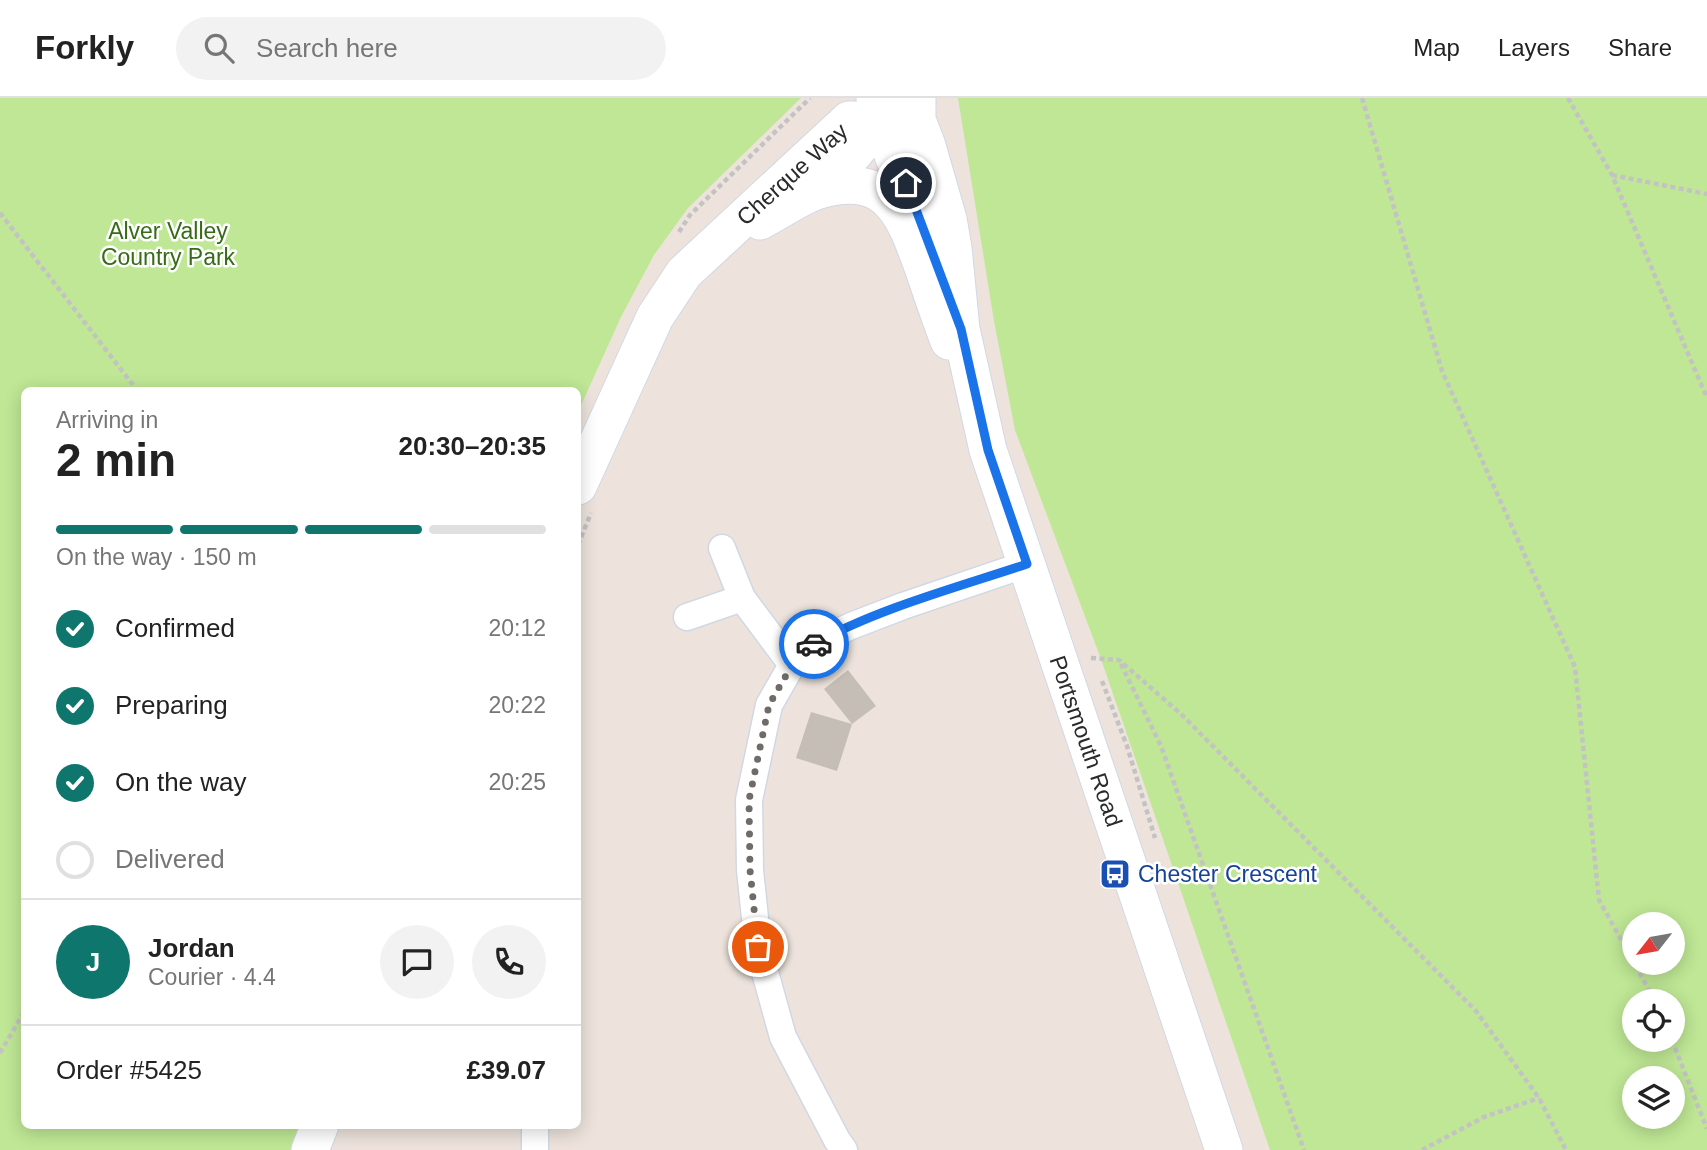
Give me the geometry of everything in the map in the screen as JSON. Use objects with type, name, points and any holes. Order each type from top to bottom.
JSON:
[{"type":"street","name":"Cherque Way","points":[[684,273],[688,251],[705,225],[836,98]]},
{"type":"street","name":"Cherque Way","points":[[586,497],[655,317],[684,273],[849,120],[878,105],[917,109]]},
{"type":"street","points":[[808,196],[830,179],[855,152],[878,105]]},
{"type":"street","name":"Portsmouth Road","points":[[878,105],[961,329]]},
{"type":"street","name":"Portsmouth Road","points":[[917,109],[948,219],[961,329],[988,450],[1224,1150]]},
{"type":"street","points":[[718,242],[826,188],[848,186],[876,190],[892,203],[906,222],[988,450]]},
{"type":"street","points":[[722,548],[741,598],[792,665]]},
{"type":"street","points":[[844,1150],[783,1037],[758,947],[750,870],[749,800],[769,705],[792,665],[815,643],[851,626],[1027,564]]},
{"type":"street","points":[[687,617],[741,598]]},
{"type":"street","points":[[310,1150],[318,1129]]},
{"type":"street","points":[[535,1129],[535,1150]]},
{"type":"path","points":[[1362,98],[1442,371],[1574,667],[1599,900],[1648,989]]},
{"type":"path","points":[[1568,98],[1612,175],[1707,398]]},
{"type":"path","points":[[1612,175],[1707,194]]},
{"type":"path","points":[[0,213],[134,387]]},
{"type":"path","points":[[581,527],[586,497]]},
{"type":"path","points":[[1084,658],[1119,660],[1181,714],[1476,1011],[1539,1098],[1566,1150]]},
{"type":"path","points":[[1119,660],[1161,746],[1304,1150]]},
{"type":"path","points":[[0,1053],[21,1017]]},
{"type":"path","points":[[1677,1052],[1707,1129]]},
{"type":"path","points":[[1422,1150],[1484,1117],[1539,1098]]},
{"type":"green space","name":"Alver Valley Country Park","points":[[0,98],[801,98],[688,208],[654,255],[621,317],[581,405],[581,387],[21,387],[21,1129],[317,1129],[309,1150],[0,1150]]},
{"type":"green space","points":[[958,98],[1707,98],[1707,1150],[1270,1150],[1101,659],[1015,430],[994,321]]},
{"type":"building","points":[[848,670],[876,706],[852,724],[824,689]]},
{"type":"building","points":[[811,712],[852,724],[837,771],[796,758]]},
{"type":"way so far","points":[[758,947],[750,870],[749,800],[769,705],[792,665],[814,644]]},
{"type":"place","name":"Chester Crescent","points":[[1115,874]]},
{"type":"route","points":[[814,644],[851,626],[1027,564],[988,450],[961,329],[906,183]]}]
